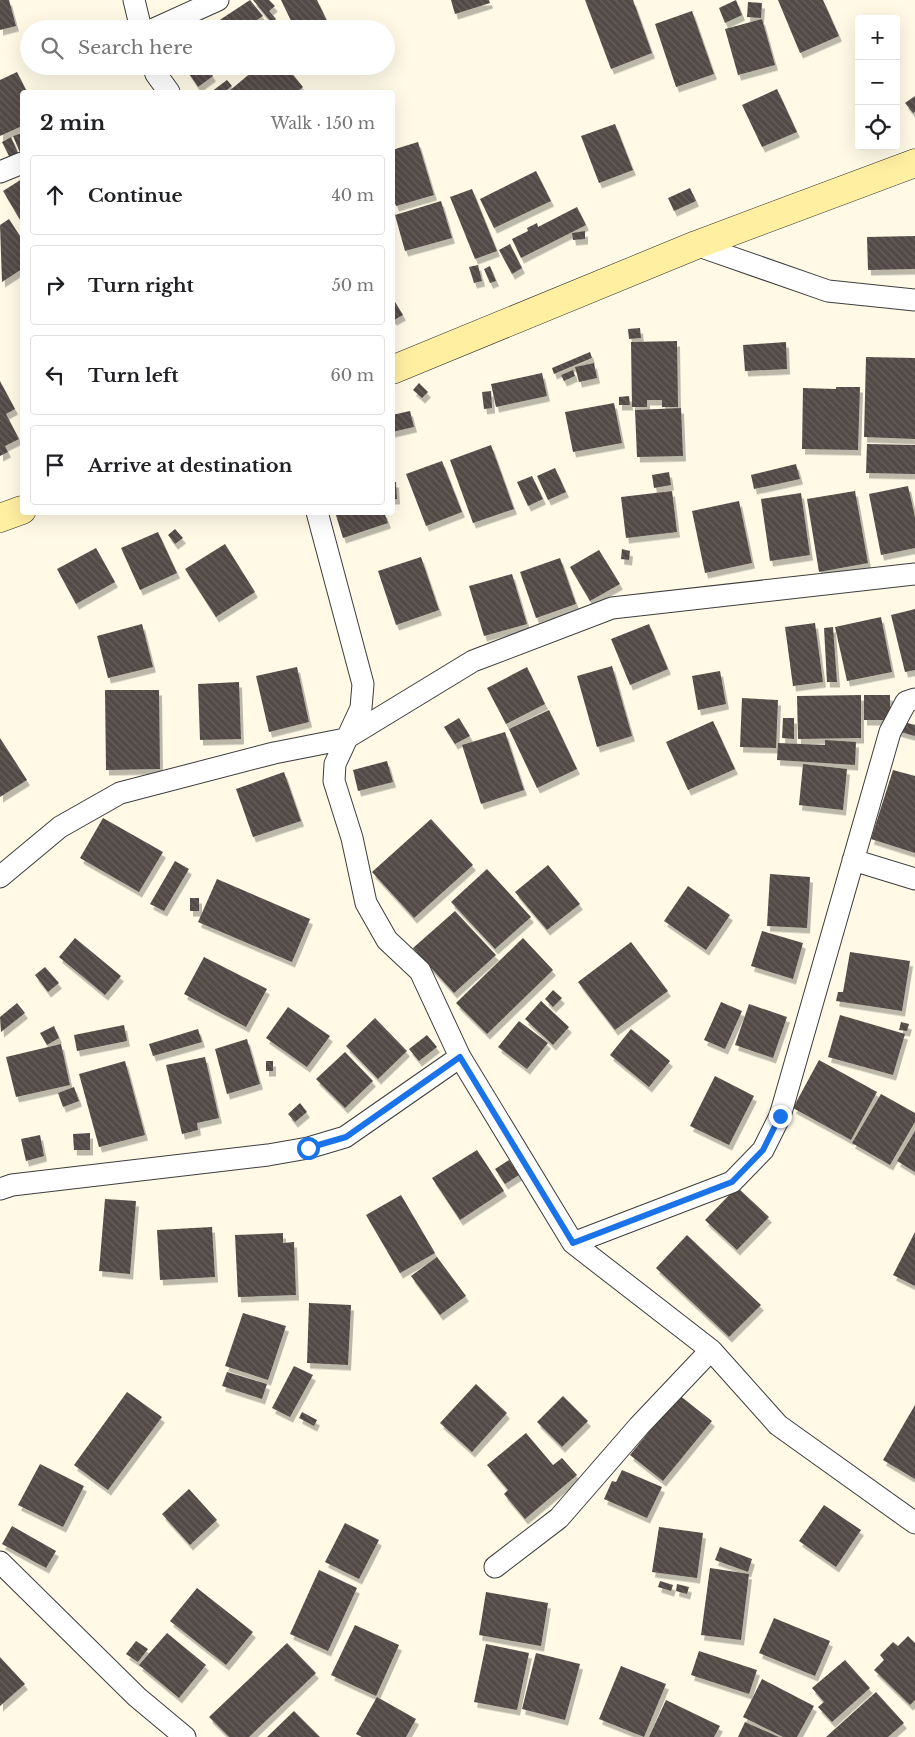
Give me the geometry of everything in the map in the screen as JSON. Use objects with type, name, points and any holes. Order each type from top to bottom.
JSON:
[{"type":"main road","points":[[395,369],[696,245],[915,163]]},
{"type":"main road","points":[[0,518],[20,511]]},
{"type":"street","points":[[134,0],[139,20]]},
{"type":"street","points":[[174,20],[218,0]]},
{"type":"street","points":[[157,75],[168,90]]},
{"type":"street","points":[[0,172],[20,164]]},
{"type":"street","points":[[696,245],[828,291],[915,300]]},
{"type":"street","points":[[318,515],[363,684],[361,708],[334,764],[334,781],[352,838],[366,903],[386,940],[420,971],[460,1057],[573,1243],[711,1350],[778,1425],[915,1523]]},
{"type":"street","points":[[0,877],[60,827],[120,793],[274,753],[346,739],[473,661],[612,608],[915,574]]},
{"type":"street","points":[[573,1243],[732,1182],[763,1150],[780,1116],[890,732],[906,702],[915,698]]},
{"type":"street","points":[[853,860],[915,879]]},
{"type":"street","points":[[0,1189],[12,1185],[268,1155],[308,1148],[346,1137],[460,1057]]},
{"type":"street","points":[[495,1567],[558,1518],[639,1426],[711,1350]]},
{"type":"street","points":[[0,1562],[136,1697],[185,1737]]},
{"type":"building","points":[[0,0],[9,0],[16,26],[0,30]]},
{"type":"building","points":[[250,0],[263,16],[257,20],[220,20]]},
{"type":"building","points":[[253,0],[269,0],[275,6],[269,11],[276,19],[270,20]]},
{"type":"building","points":[[281,0],[317,0],[327,20],[291,20]]},
{"type":"building","points":[[451,0],[489,0],[490,3],[455,14]]},
{"type":"building","points":[[585,0],[633,0],[652,53],[611,69]]},
{"type":"building","points":[[736,0],[742,15],[725,23],[719,8]]},
{"type":"building","points":[[778,0],[823,0],[839,36],[800,53]]},
{"type":"building","points":[[748,2],[762,3],[761,18],[747,17]]},
{"type":"building","points":[[692,11],[714,74],[676,87],[655,24]]},
{"type":"building","points":[[762,19],[775,65],[738,75],[725,29]]},
{"type":"building","points":[[17,72],[26,90],[20,90],[20,127],[0,136],[0,80]]},
{"type":"building","points":[[190,75],[212,75],[213,76],[198,87]]},
{"type":"building","points":[[248,75],[293,75],[303,87],[299,90],[230,90]]},
{"type":"building","points":[[227,80],[232,86],[227,90],[214,90]]},
{"type":"building","points":[[777,89],[797,132],[762,147],[742,105]]},
{"type":"building","points":[[915,96],[915,112],[913,113],[905,103]]},
{"type":"building","points":[[615,124],[633,170],[599,183],[581,136]]},
{"type":"building","points":[[20,134],[20,153],[13,136]]},
{"type":"building","points":[[11,137],[18,153],[10,158],[2,142]]},
{"type":"building","points":[[418,142],[434,195],[396,206],[395,149]]},
{"type":"building","points":[[536,171],[551,201],[494,228],[480,199]]},
{"type":"building","points":[[20,180],[20,220],[3,191]]},
{"type":"building","points":[[690,188],[696,201],[674,211],[668,198]]},
{"type":"building","points":[[472,189],[497,251],[475,259],[450,197]]},
{"type":"building","points":[[441,201],[452,238],[405,251],[395,215]]},
{"type":"building","points":[[577,207],[586,225],[521,258],[512,239],[528,231],[527,228],[537,223],[538,227]]},
{"type":"building","points":[[9,219],[20,236],[20,270],[2,282],[0,225]]},
{"type":"building","points":[[585,231],[585,239],[573,240],[572,233]]},
{"type":"building","points":[[915,236],[915,269],[868,270],[867,237]]},
{"type":"building","points":[[510,244],[522,268],[512,274],[499,250]]},
{"type":"building","points":[[478,265],[482,281],[474,283],[469,267]]},
{"type":"building","points":[[490,266],[496,281],[490,283],[484,269]]},
{"type":"building","points":[[395,302],[403,315],[395,319]]},
{"type":"building","points":[[640,328],[641,338],[629,339],[628,329]]},
{"type":"building","points":[[677,341],[678,407],[662,407],[662,400],[647,400],[647,407],[632,407],[631,342]]},
{"type":"building","points":[[786,342],[787,369],[745,371],[743,345]]},
{"type":"building","points":[[590,352],[592,358],[554,374],[552,368]]},
{"type":"building","points":[[866,357],[915,358],[915,439],[864,437]]},
{"type":"building","points":[[594,363],[597,378],[579,382],[575,367]]},
{"type":"building","points":[[573,370],[575,376],[564,381],[561,375]]},
{"type":"building","points":[[542,373],[547,396],[496,407],[491,384]]},
{"type":"building","points":[[0,381],[15,409],[6,414],[19,439],[5,446],[8,452],[0,456]]},
{"type":"building","points":[[419,383],[428,392],[422,398],[413,390]]},
{"type":"building","points":[[836,387],[860,387],[858,450],[802,449],[803,388],[836,389]]},
{"type":"building","points":[[491,391],[492,408],[484,409],[482,392]]},
{"type":"building","points":[[629,396],[630,405],[619,405],[619,397]]},
{"type":"building","points":[[614,403],[622,443],[573,452],[565,412]]},
{"type":"building","points":[[681,408],[683,456],[637,457],[635,410]]},
{"type":"building","points":[[410,411],[414,427],[395,431],[395,414]]},
{"type":"building","points":[[867,444],[915,445],[915,474],[866,473]]},
{"type":"building","points":[[491,445],[514,509],[473,523],[450,460]]},
{"type":"building","points":[[442,461],[462,512],[426,526],[406,474]]},
{"type":"building","points":[[796,464],[800,479],[754,489],[751,475]]},
{"type":"building","points":[[555,468],[566,492],[548,500],[537,476]]},
{"type":"building","points":[[669,472],[671,485],[654,488],[652,475]]},
{"type":"building","points":[[532,476],[543,499],[528,506],[517,482]]},
{"type":"building","points":[[395,482],[396,482],[397,499],[395,499]]},
{"type":"building","points":[[908,486],[915,517],[915,548],[881,555],[869,494]]},
{"type":"building","points":[[672,491],[677,532],[626,538],[621,497]]},
{"type":"building","points":[[855,491],[868,563],[819,572],[807,499]]},
{"type":"building","points":[[801,493],[810,555],[770,561],[761,499]]},
{"type":"building","points":[[739,501],[752,563],[705,573],[692,511]]},
{"type":"building","points":[[336,515],[385,515],[388,523],[343,538]]},
{"type":"building","points":[[175,529],[183,538],[175,544],[168,535]]},
{"type":"building","points":[[158,532],[177,573],[140,590],[121,548]]},
{"type":"building","points":[[225,544],[255,592],[216,617],[185,569]]},
{"type":"building","points":[[96,548],[115,582],[76,604],[57,569]]},
{"type":"building","points":[[622,549],[630,551],[629,560],[621,559]]},
{"type":"building","points":[[599,550],[620,584],[590,601],[570,567]]},
{"type":"building","points":[[421,557],[439,610],[396,625],[378,571]]},
{"type":"building","points":[[560,558],[576,604],[536,618],[520,572]]},
{"type":"building","points":[[512,574],[527,624],[484,636],[469,586]]},
{"type":"building","points":[[915,609],[915,670],[905,672],[891,615]]},
{"type":"building","points":[[881,617],[892,672],[847,681],[835,627]]},
{"type":"building","points":[[815,623],[823,682],[793,686],[785,627]]},
{"type":"building","points":[[142,624],[153,667],[108,678],[97,636]]},
{"type":"building","points":[[649,624],[668,669],[630,685],[611,639]]},
{"type":"building","points":[[833,627],[837,682],[827,682],[824,628]]},
{"type":"building","points":[[612,666],[632,736],[597,747],[577,676]]},
{"type":"building","points":[[297,667],[309,722],[269,732],[256,676]]},
{"type":"building","points":[[527,667],[545,704],[506,724],[487,688]]},
{"type":"building","points":[[720,671],[726,704],[698,710],[692,676]]},
{"type":"building","points":[[239,682],[241,739],[200,740],[198,684]]},
{"type":"building","points":[[105,690],[159,690],[160,769],[106,770]]},
{"type":"building","points":[[861,695],[861,738],[798,739],[797,696]]},
{"type":"building","points":[[864,695],[890,695],[890,720],[864,720]]},
{"type":"building","points":[[742,698],[778,700],[776,748],[740,747]]},
{"type":"building","points":[[549,710],[577,769],[537,788],[509,729]]},
{"type":"building","points":[[459,718],[470,736],[455,744],[444,727]]},
{"type":"building","points":[[783,718],[794,718],[794,739],[782,738]]},
{"type":"building","points":[[713,721],[735,769],[688,790],[666,742]]},
{"type":"building","points":[[900,721],[915,725],[915,736],[897,731]]},
{"type":"building","points":[[505,732],[524,790],[481,804],[462,745]]},
{"type":"building","points":[[0,738],[27,780],[0,797]]},
{"type":"building","points":[[825,740],[856,742],[855,765],[777,760],[778,743],[825,745]]},
{"type":"building","points":[[387,761],[393,782],[358,791],[353,770]]},
{"type":"building","points":[[803,764],[847,769],[843,810],[799,805]]},
{"type":"building","points":[[893,770],[915,776],[915,853],[871,839]]},
{"type":"building","points":[[284,772],[301,821],[253,837],[236,789]]},
{"type":"building","points":[[103,818],[163,852],[139,892],[80,858]]},
{"type":"building","points":[[431,819],[473,865],[414,918],[372,872]]},
{"type":"building","points":[[175,861],[189,869],[164,911],[150,904]]},
{"type":"building","points":[[548,865],[580,904],[547,930],[515,892]]},
{"type":"building","points":[[487,869],[531,917],[495,949],[451,902]]},
{"type":"building","points":[[770,874],[810,877],[807,928],[767,926]]},
{"type":"building","points":[[217,879],[310,919],[292,962],[198,922]]},
{"type":"building","points":[[688,886],[730,915],[706,950],[664,921]]},
{"type":"building","points":[[190,898],[199,898],[199,911],[190,911]]},
{"type":"building","points":[[455,911],[496,955],[454,993],[413,948]]},
{"type":"building","points":[[762,931],[803,943],[793,979],[751,966]]},
{"type":"building","points":[[75,938],[121,976],[105,995],[59,957]]},
{"type":"building","points":[[523,938],[553,970],[487,1034],[456,1003]]},
{"type":"building","points":[[631,942],[668,991],[615,1030],[578,982]]},
{"type":"building","points":[[850,952],[910,961],[902,1011],[836,1001],[838,992],[843,992]]},
{"type":"building","points":[[204,957],[267,989],[246,1027],[184,994]]},
{"type":"building","points":[[45,967],[59,983],[48,992],[35,975]]},
{"type":"building","points":[[553,990],[562,998],[553,1007],[545,999]]},
{"type":"building","points":[[541,1001],[569,1027],[553,1045],[525,1019]]},
{"type":"building","points":[[721,1002],[742,1011],[725,1049],[704,1040]]},
{"type":"building","points":[[17,1003],[25,1013],[1,1032],[0,1017]]},
{"type":"building","points":[[749,1004],[787,1017],[773,1058],[735,1045]]},
{"type":"building","points":[[288,1007],[330,1036],[307,1067],[266,1038]]},
{"type":"building","points":[[840,1015],[905,1034],[893,1075],[828,1057]]},
{"type":"building","points":[[375,1018],[407,1051],[378,1079],[346,1046]]},
{"type":"building","points":[[519,1021],[548,1043],[527,1069],[498,1047]]},
{"type":"building","points":[[901,1022],[909,1024],[907,1031],[899,1030]]},
{"type":"building","points":[[124,1025],[127,1041],[77,1051],[74,1035]]},
{"type":"building","points":[[54,1026],[59,1038],[47,1045],[40,1033]]},
{"type":"building","points":[[198,1029],[202,1042],[153,1056],[149,1044]]},
{"type":"building","points":[[631,1029],[670,1061],[649,1087],[610,1055]]},
{"type":"building","points":[[427,1035],[437,1047],[419,1061],[409,1049]]},
{"type":"building","points":[[247,1039],[260,1084],[227,1094],[215,1049]]},
{"type":"building","points":[[61,1044],[70,1085],[16,1097],[6,1057]]},
{"type":"building","points":[[345,1052],[373,1081],[345,1108],[316,1079]]},
{"type":"building","points":[[205,1057],[219,1118],[197,1123],[198,1130],[182,1134],[166,1065]]},
{"type":"building","points":[[819,1060],[877,1092],[851,1140],[793,1108]]},
{"type":"building","points":[[125,1061],[145,1135],[99,1147],[79,1074]]},
{"type":"building","points":[[266,1061],[273,1061],[273,1071],[266,1071]]},
{"type":"building","points":[[715,1076],[754,1096],[729,1145],[690,1126]]},
{"type":"building","points":[[74,1087],[79,1101],[63,1107],[58,1093]]},
{"type":"building","points":[[881,1094],[915,1113],[915,1122],[890,1165],[852,1143]]},
{"type":"building","points":[[300,1103],[307,1112],[295,1122],[288,1114]]},
{"type":"building","points":[[915,1131],[915,1172],[897,1161]]},
{"type":"building","points":[[90,1133],[90,1150],[74,1150],[73,1134]]},
{"type":"building","points":[[40,1135],[44,1156],[26,1161],[21,1139]]},
{"type":"building","points":[[477,1150],[504,1191],[460,1220],[432,1178]]},
{"type":"building","points":[[509,1160],[519,1175],[505,1184],[495,1169]]},
{"type":"building","points":[[737,1187],[769,1217],[737,1250],[705,1220]]},
{"type":"building","points":[[401,1195],[435,1253],[400,1273],[366,1215]]},
{"type":"building","points":[[105,1199],[136,1201],[130,1274],[99,1271]]},
{"type":"building","points":[[212,1227],[215,1277],[160,1280],[157,1230]]},
{"type":"building","points":[[915,1232],[915,1286],[893,1275]]},
{"type":"building","points":[[283,1233],[283,1243],[294,1242],[296,1295],[238,1297],[235,1235]]},
{"type":"building","points":[[687,1235],[761,1305],[729,1337],[656,1268]]},
{"type":"building","points":[[437,1257],[466,1296],[440,1315],[411,1276]]},
{"type":"building","points":[[309,1303],[351,1305],[348,1365],[307,1363]]},
{"type":"building","points":[[243,1313],[286,1326],[268,1380],[225,1366]]},
{"type":"building","points":[[294,1366],[313,1375],[290,1417],[272,1408]]},
{"type":"building","points":[[227,1372],[267,1384],[262,1399],[222,1386]]},
{"type":"building","points":[[476,1384],[507,1413],[472,1452],[440,1423]]},
{"type":"building","points":[[127,1392],[162,1417],[108,1490],[74,1465]]},
{"type":"building","points":[[679,1395],[712,1421],[663,1481],[630,1455]]},
{"type":"building","points":[[563,1396],[588,1421],[562,1447],[537,1422]]},
{"type":"building","points":[[915,1405],[915,1479],[883,1460]]},
{"type":"building","points":[[302,1412],[317,1420],[314,1426],[299,1418]]},
{"type":"building","points":[[526,1433],[553,1465],[562,1458],[577,1475],[525,1519],[504,1494],[508,1490],[487,1465]]},
{"type":"building","points":[[40,1464],[84,1486],[63,1527],[18,1505]]},
{"type":"building","points":[[622,1470],[662,1487],[647,1518],[604,1499],[612,1481],[616,1482]]},
{"type":"building","points":[[189,1489],[217,1520],[190,1545],[162,1514]]},
{"type":"building","points":[[824,1505],[861,1530],[836,1567],[799,1541]]},
{"type":"building","points":[[345,1523],[379,1540],[359,1579],[325,1562]]},
{"type":"building","points":[[12,1526],[56,1551],[46,1568],[2,1544]]},
{"type":"building","points":[[659,1527],[703,1533],[697,1578],[652,1572]]},
{"type":"building","points":[[720,1547],[752,1559],[748,1572],[715,1560]]},
{"type":"building","points":[[710,1568],[749,1574],[741,1640],[701,1635]]},
{"type":"building","points":[[319,1570],[357,1588],[328,1651],[290,1634]]},
{"type":"building","points":[[660,1581],[673,1585],[671,1591],[658,1587]]},
{"type":"building","points":[[677,1584],[689,1587],[687,1594],[676,1591]]},
{"type":"building","points":[[197,1588],[253,1632],[226,1665],[170,1621]]},
{"type":"building","points":[[486,1592],[548,1603],[541,1646],[479,1635]]},
{"type":"building","points":[[774,1618],[830,1641],[815,1676],[759,1653]]},
{"type":"building","points":[[355,1625],[399,1645],[376,1696],[331,1675]]},
{"type":"building","points":[[167,1633],[206,1665],[179,1698],[139,1665]]},
{"type":"building","points":[[908,1636],[915,1643],[915,1700],[910,1705],[874,1670],[884,1660],[880,1655],[893,1642],[898,1646]]},
{"type":"building","points":[[136,1641],[148,1649],[138,1662],[126,1654]]},
{"type":"building","points":[[287,1643],[316,1673],[249,1737],[229,1737],[209,1717]]},
{"type":"building","points":[[486,1644],[529,1653],[517,1710],[474,1702]]},
{"type":"building","points":[[699,1651],[757,1670],[749,1694],[691,1675]]},
{"type":"building","points":[[536,1653],[580,1664],[565,1720],[522,1709]]},
{"type":"building","points":[[0,1657],[25,1684],[0,1706]]},
{"type":"building","points":[[845,1660],[870,1688],[832,1722],[818,1707],[824,1702],[812,1688]]},
{"type":"building","points":[[621,1666],[666,1684],[644,1737],[599,1719]]},
{"type":"building","points":[[762,1679],[814,1706],[797,1737],[783,1737],[743,1717]]},
{"type":"building","points":[[876,1692],[904,1723],[888,1737],[826,1737]]},
{"type":"building","points":[[377,1697],[416,1719],[406,1737],[362,1737],[356,1734]]},
{"type":"building","points":[[666,1700],[720,1726],[714,1737],[649,1737]]},
{"type":"building","points":[[294,1711],[320,1737],[267,1737]]},
{"type":"building","points":[[745,1722],[779,1737],[738,1737]]},
{"type":"route","points":[[308,1148],[346,1137],[460,1057],[573,1243],[732,1182],[763,1150],[780,1116]]}]
